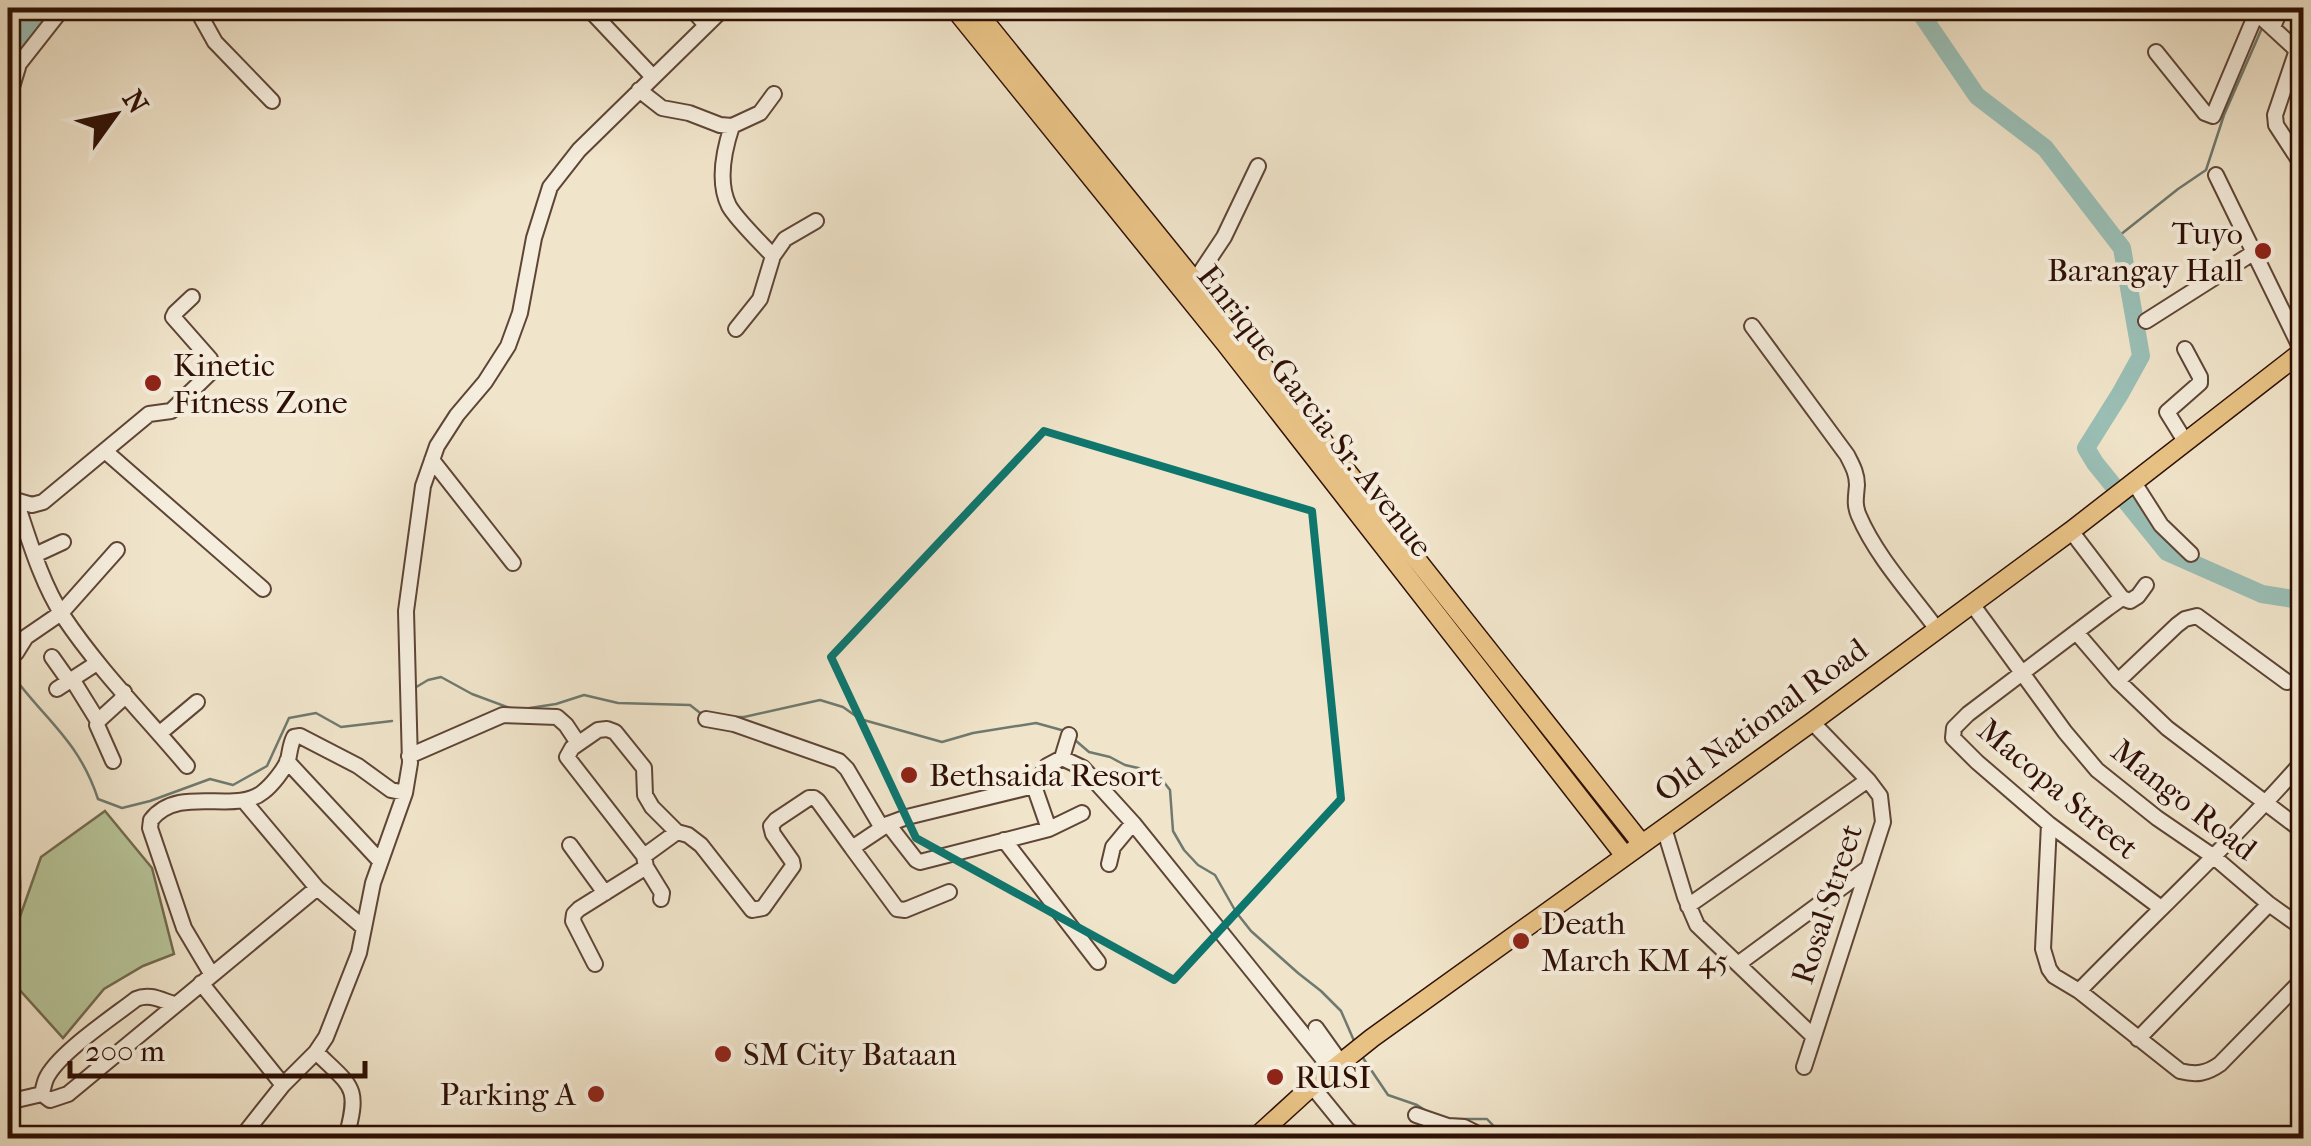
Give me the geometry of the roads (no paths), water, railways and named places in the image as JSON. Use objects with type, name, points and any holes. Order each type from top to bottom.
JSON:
[{"type":"main road","name":"Enrique Garcia Sr. Avenue","points":[[954,8],[1230,338],[1642,844]]},
{"type":"main road","name":"Enrique Garcia Sr. Avenue","points":[[974,8],[1194,282],[1230,338],[1625,856]]},
{"type":"main road","name":"Old National Road","points":[[1255,1138],[1346,1058],[2071,531],[2303,351]]},
{"type":"street","points":[[8,100],[19,64],[63,8]]},
{"type":"street","points":[[196,8],[215,42],[272,101]]},
{"type":"street","points":[[588,8],[652,78]]},
{"type":"street","points":[[691,8],[706,25]]},
{"type":"street","points":[[241,1138],[326,1037],[358,953],[373,883],[405,793],[410,756],[406,611],[423,486],[437,446],[508,346],[520,313],[534,238],[550,187],[579,150],[724,8]]},
{"type":"street","points":[[2156,52],[2206,113],[2213,116],[2262,18],[2280,8]]},
{"type":"street","points":[[2262,18],[2300,53],[2275,116],[2276,125],[2304,168]]},
{"type":"street","points":[[639,90],[662,108],[732,126],[760,112],[774,94]]},
{"type":"street","points":[[732,126],[724,148],[723,182],[729,206],[773,256]]},
{"type":"street","points":[[1194,282],[1224,237],[1258,166]]},
{"type":"street","points":[[2216,175],[2303,351]]},
{"type":"street","points":[[736,328],[760,299],[773,256],[785,238],[816,221]]},
{"type":"street","points":[[2146,321],[2253,253]]},
{"type":"street","points":[[12,500],[32,505],[43,502],[149,414],[170,411],[210,373],[210,359],[173,317],[192,297]]},
{"type":"street","points":[[1752,326],[1847,455],[1857,482],[1856,510],[1867,534],[1936,628]]},
{"type":"street","points":[[2185,349],[2200,376],[2200,384],[2166,412],[2185,441]]},
{"type":"street","points":[[105,452],[263,590]]},
{"type":"street","points":[[432,460],[514,562]]},
{"type":"street","points":[[2126,487],[2191,554]]},
{"type":"street","points":[[12,500],[61,613],[97,663],[188,766]]},
{"type":"street","points":[[2071,531],[2122,598]]},
{"type":"street","points":[[35,555],[63,542]]},
{"type":"street","points":[[16,653],[26,636],[61,613],[117,550]]},
{"type":"street","name":"Macopa Street","points":[[2146,585],[2130,601],[2122,598],[1968,714],[1954,728],[1952,738],[2048,824],[2160,908]]},
{"type":"street","name":"Mango Road","points":[[1972,604],[2097,770],[2304,929]]},
{"type":"street","points":[[2118,681],[2177,625],[2198,616],[2287,682]]},
{"type":"street","points":[[2076,632],[2118,681],[2167,728],[2304,832]]},
{"type":"street","points":[[52,657],[66,683],[98,721],[114,761]]},
{"type":"street","points":[[66,683],[97,663]]},
{"type":"street","points":[[98,721],[121,700],[124,692]]},
{"type":"street","points":[[160,733],[198,702]]},
{"type":"street","points":[[410,756],[503,715],[557,717],[578,743]]},
{"type":"street","points":[[706,719],[734,724],[838,761],[885,826],[920,862],[1049,830],[1082,813]]},
{"type":"street","name":"Rosal Street","points":[[1804,1067],[1884,822],[1880,796],[1812,722]]},
{"type":"street","points":[[662,899],[645,862],[570,762],[568,753],[598,730],[616,732],[644,768],[645,795],[652,808],[677,832],[701,845],[752,910],[763,908],[793,866],[771,826],[809,798],[818,801],[897,910],[949,892]]},
{"type":"street","points":[[852,848],[907,816],[1034,786],[1047,766],[1062,758],[1069,735]]},
{"type":"street","points":[[283,1085],[206,979],[184,928],[150,828],[151,820],[161,810],[189,801],[244,801],[260,795],[287,762],[292,741],[300,736],[358,766],[391,790],[405,793]]},
{"type":"street","points":[[1062,758],[1083,768],[1346,1058]]},
{"type":"street","points":[[2079,991],[2214,857],[2304,760]]},
{"type":"street","points":[[287,762],[380,861]]},
{"type":"street","points":[[1688,906],[1868,780]]},
{"type":"street","points":[[1034,786],[1049,830]]},
{"type":"street","points":[[244,801],[317,888],[364,928]]},
{"type":"street","points":[[1109,864],[1113,847],[1134,824]]},
{"type":"street","points":[[2048,824],[2045,960],[2054,976],[2079,991],[2180,1071],[2198,1074],[2220,1064],[2304,978]]},
{"type":"street","points":[[1664,828],[1688,906],[1704,934],[1813,1036]]},
{"type":"street","points":[[595,964],[574,914],[645,862],[677,832]]},
{"type":"street","points":[[8,834],[13,886],[8,922]]},
{"type":"street","points":[[1004,840],[1098,962]]},
{"type":"street","points":[[570,845],[605,893]]},
{"type":"street","points":[[1738,964],[1868,868]]},
{"type":"street","points":[[42,1094],[50,1100],[68,1094],[317,888]]},
{"type":"street","points":[[2138,1039],[2269,904]]},
{"type":"street","points":[[42,1094],[46,1078],[60,1062],[136,999],[151,996],[174,1004]]},
{"type":"street","points":[[1316,1028],[1346,1058]]},
{"type":"street","points":[[316,1052],[354,1094],[346,1138]]},
{"type":"street","points":[[8,1065],[12,1102],[8,1138]]},
{"type":"street","points":[[1312,1086],[1358,1138]]},
{"type":"street","points":[[12,1102],[42,1094]]},
{"type":"street","points":[[1416,1115],[1464,1127],[1478,1138]]},
{"type":"waterway","points":[[8,50],[46,8]]},
{"type":"waterway","points":[[1917,8],[1977,96],[2045,148],[2122,248],[2141,356],[2086,448],[2095,463],[2167,552],[2262,594],[2304,597]]},
{"type":"waterway","points":[[2115,239],[2206,170],[2224,115],[2262,28]]},
{"type":"waterway","points":[[8,669],[70,744],[98,799],[122,808],[210,779],[233,785],[267,766],[289,718],[316,713],[341,727],[392,721]]},
{"type":"waterway","points":[[413,689],[441,677],[510,708]]},
{"type":"waterway","points":[[523,709],[584,695],[618,703],[690,705],[704,716]]},
{"type":"waterway","points":[[732,717],[820,700],[843,707],[860,719],[942,742],[1036,723],[1065,731]]},
{"type":"waterway","points":[[1075,740],[1089,752],[1160,777],[1170,790],[1173,831],[1184,850],[1215,875],[1251,931],[1341,1011],[1355,1043]]},
{"type":"waterway","points":[[1361,1055],[1388,1095],[1428,1112]]},
{"type":"waterway","points":[[1449,1119],[1487,1119],[1505,1138]]},
{"type":"place","name":"Tuyo Barangay Hall","points":[[2263,251]]},
{"type":"place","name":"Kinetic Fitness Zone","points":[[153,383]]},
{"type":"place","name":"Bethsaida Resort","points":[[909,775]]},
{"type":"place","name":"Death March KM 45","points":[[1521,941]]},
{"type":"place","name":"SM City Bataan","points":[[723,1054]]},
{"type":"place","name":"RUSI","points":[[1275,1077]]},
{"type":"place","name":"Parking A","points":[[596,1094]]}]
